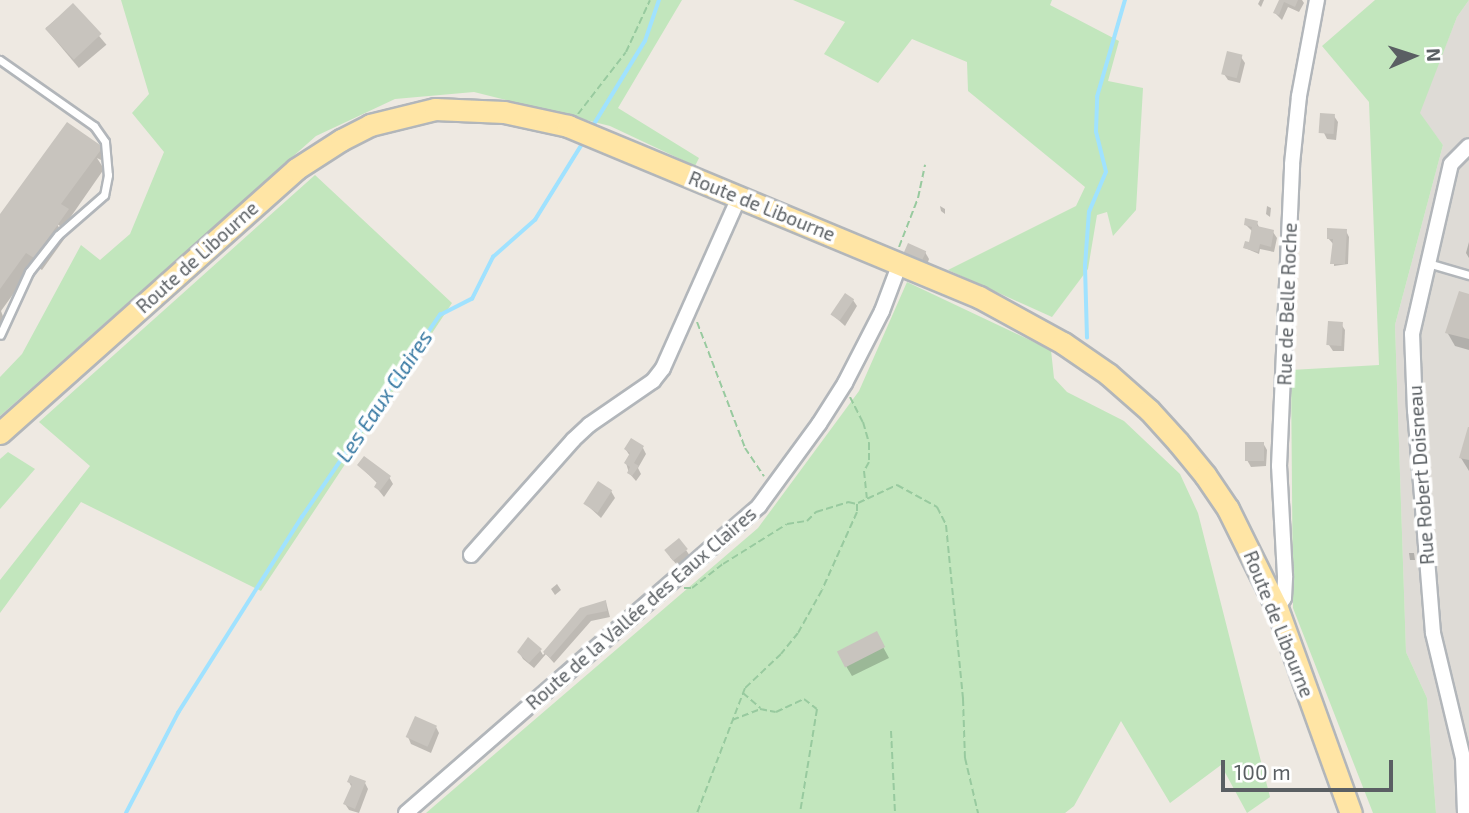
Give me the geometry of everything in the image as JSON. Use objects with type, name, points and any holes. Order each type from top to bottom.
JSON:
[{"type":"main road","name":"Route de Libourne","points":[[0,433],[296,169],[341,140],[370,125],[435,109],[504,112],[573,128],[979,298],[1063,343],[1108,374],[1149,410],[1205,475],[1228,509],[1277,608],[1351,812]]},
{"type":"street","name":"Rue de Belle Roche","points":[[1277,608],[1284,598],[1285,587],[1279,466],[1292,164],[1299,96],[1317,0]]},
{"type":"street","name":"Rue Robert Doisneau","points":[[1465,813],[1463,758],[1433,633],[1415,411],[1412,334],[1451,164],[1469,146]]},
{"type":"street","points":[[471,555],[573,440],[589,425],[653,382],[663,368],[739,197]]},
{"type":"street","name":"Route de la Vallée des Eaux Claires","points":[[406,813],[759,506],[843,386],[882,311],[897,262]]},
{"type":"lane","points":[[0,60],[94,126],[105,142],[108,165],[104,195],[43,252],[19,290],[0,335]]},
{"type":"lane","points":[[1427,262],[1469,275]]},
{"type":"path","points":[[573,128],[626,52],[650,0]]},
{"type":"path","points":[[897,262],[918,198],[925,165]]},
{"type":"path","points":[[688,314],[699,325],[744,448],[772,489]]},
{"type":"path","points":[[843,386],[863,422],[869,443],[869,462],[864,471],[867,499]]},
{"type":"path","points":[[671,584],[692,588],[723,564],[787,524],[807,521],[816,512],[848,502],[857,504],[897,485],[937,507],[946,525],[963,699],[965,758],[978,813]]},
{"type":"path","points":[[697,813],[743,693],[798,633],[822,590],[857,512],[857,504]]},
{"type":"path","points":[[743,693],[760,709]]},
{"type":"path","points":[[732,720],[760,709],[776,712],[804,699],[817,709],[800,813]]},
{"type":"path","points":[[891,731],[895,813]]},
{"type":"shaded area","points":[[1469,0],[1469,813],[1436,813],[1427,698],[1406,652],[1395,325],[1443,145],[1419,113],[1457,17]]},
{"type":"green space","points":[[121,0],[682,0],[618,108],[699,158],[695,166],[610,126],[474,92],[395,99],[316,136],[0,416],[0,377],[22,354],[81,245],[100,260],[130,234],[164,152],[132,113],[149,94]]},
{"type":"green space","points":[[793,0],[1052,0],[1050,5],[1119,41],[1108,81],[1143,88],[1136,210],[1113,236],[1107,212],[1097,215],[1088,269],[1052,317],[948,270],[1076,206],[1085,187],[968,91],[967,62],[912,39],[878,83],[824,54],[845,22]]},
{"type":"green space","points":[[1375,0],[1469,0],[1457,17],[1420,113],[1443,145],[1395,325],[1406,652],[1427,698],[1436,813],[1373,813],[1293,608],[1291,370],[1379,365],[1369,102],[1322,46]]},
{"type":"green space","points":[[315,175],[452,303],[261,591],[81,502],[0,613],[0,580],[90,466],[39,422]]},
{"type":"green space","points":[[907,282],[1051,350],[1054,378],[1067,392],[1124,421],[1180,474],[1198,513],[1270,797],[1247,813],[1221,765],[1170,803],[1121,721],[1074,806],[1065,813],[426,813],[758,528],[859,391]]},
{"type":"green space","points":[[8,452],[35,469],[0,509],[0,459]]},
{"type":"building","points":[[1279,0],[1298,0],[1295,7],[1284,2],[1279,15],[1273,13]]},
{"type":"building","points":[[73,3],[102,34],[74,60],[45,29]]},
{"type":"building","points":[[1227,51],[1243,55],[1237,78],[1221,74]]},
{"type":"building","points":[[1320,113],[1335,114],[1334,134],[1319,133]]},
{"type":"building","points":[[67,122],[103,147],[61,204],[69,209],[34,258],[26,253],[0,289],[0,214]]},
{"type":"building","points":[[1245,218],[1258,221],[1257,226],[1274,230],[1271,247],[1260,244],[1258,252],[1243,248],[1245,241],[1249,242],[1252,227],[1244,225]]},
{"type":"building","points":[[1327,228],[1347,229],[1345,264],[1330,264],[1333,239],[1327,239]]},
{"type":"building","points":[[908,243],[926,251],[921,263],[903,255]]},
{"type":"building","points":[[1459,291],[1469,294],[1469,339],[1445,333]]},
{"type":"building","points":[[845,293],[854,299],[840,321],[830,315]]},
{"type":"building","points":[[1328,321],[1343,322],[1341,346],[1326,345]]},
{"type":"building","points":[[1469,427],[1469,460],[1459,458]]},
{"type":"building","points":[[631,438],[644,446],[634,463],[639,466],[632,476],[627,473],[630,467],[624,463],[630,453],[624,449]]},
{"type":"building","points":[[1245,442],[1264,442],[1264,461],[1245,461]]},
{"type":"building","points":[[364,456],[391,476],[380,491],[374,487],[377,482],[357,465]]},
{"type":"building","points":[[598,481],[612,490],[598,513],[583,504]]},
{"type":"building","points":[[679,538],[688,549],[673,561],[664,550]]},
{"type":"building","points":[[606,600],[607,611],[587,615],[550,658],[543,652],[580,608]]},
{"type":"building","points":[[877,631],[885,647],[845,667],[837,651]]},
{"type":"building","points":[[528,637],[542,649],[529,663],[517,652]]},
{"type":"building","points":[[415,716],[437,726],[428,747],[406,737]]},
{"type":"building","points":[[350,775],[366,781],[355,809],[343,804],[352,784],[347,782]]},
{"type":"waterway","name":"Les Eaux Claires","points":[[591,129],[645,41],[659,0]]},
{"type":"waterway","name":"Les Eaux Claires","points":[[1087,338],[1085,266],[1089,212],[1106,172],[1096,132],[1097,97],[1125,0]]},
{"type":"waterway","name":"Les Eaux Claires","points":[[126,813],[178,713],[302,517],[440,315],[472,299],[493,257],[535,220],[584,141]]}]
